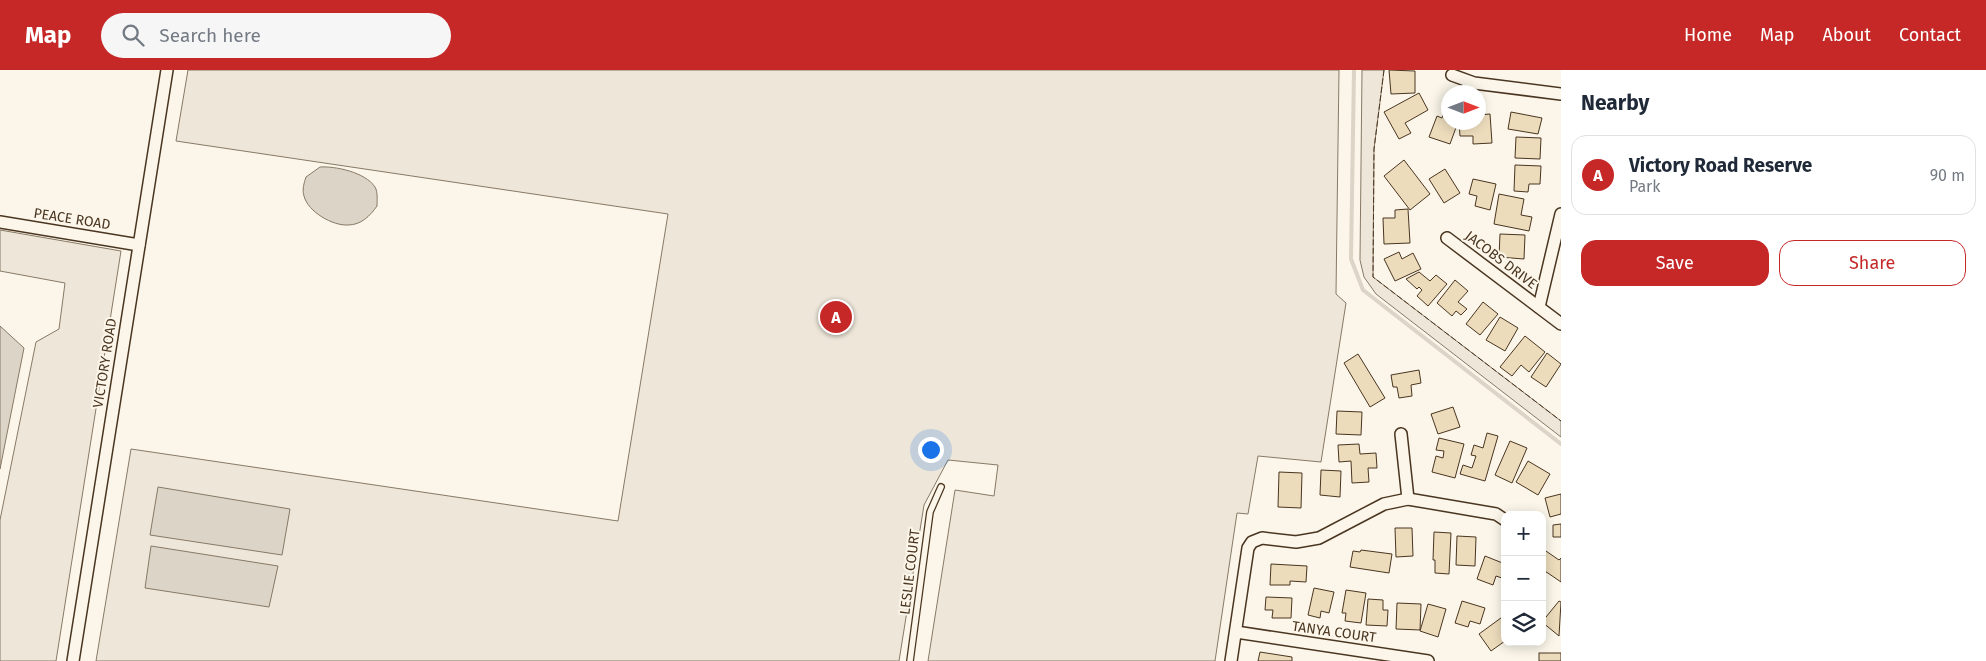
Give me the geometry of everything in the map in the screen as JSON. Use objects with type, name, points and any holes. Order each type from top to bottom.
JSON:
[{"type":"street","name":"VICTORY ROAD","points":[[73,661],[167,70]]},
{"type":"street","points":[[1452,75],[1474,84],[1561,94]]},
{"type":"street","points":[[1539,306],[1561,214]]},
{"type":"street","name":"PEACE ROAD","points":[[0,222],[139,245]]},
{"type":"street","name":"JACOBS DRIVE","points":[[1447,238],[1561,324]]},
{"type":"street","points":[[1401,434],[1408,498]]},
{"type":"street","points":[[1231,661],[1248,548],[1252,542],[1266,537],[1296,542],[1319,538],[1384,504],[1408,498],[1496,514],[1501,517]]},
{"type":"street","name":"TANYA COURT","points":[[1236,632],[1428,661]]},
{"type":"lane","name":"LESLIE COURT","points":[[910,661],[930,512],[941,488]]},
{"type":"shaded area","points":[[188,70],[1339,70],[1336,294],[1346,303],[1321,462],[1258,456],[1248,514],[1237,513],[1215,661],[928,661],[955,490],[994,496],[998,465],[948,460],[924,505],[899,661],[96,661],[131,449],[618,521],[668,214],[176,141]]},
{"type":"shaded area","points":[[1362,70],[1384,70],[1374,149],[1373,277],[1561,421],[1561,437],[1376,294],[1364,277],[1360,260]]},
{"type":"shaded area","points":[[320,167],[341,169],[364,177],[376,189],[377,206],[365,219],[353,225],[342,225],[322,217],[306,202],[303,191],[306,177]]},
{"type":"shaded area","points":[[0,230],[121,251],[56,661],[0,661],[0,520],[36,342],[59,329],[65,283],[0,271]]},
{"type":"shaded area","points":[[0,326],[24,348],[0,469]]},
{"type":"shaded area","points":[[158,487],[290,509],[282,555],[150,535]]},
{"type":"shaded area","points":[[151,546],[278,566],[269,607],[145,588]]},
{"type":"building","points":[[1389,70],[1415,71],[1415,93],[1391,94]]},
{"type":"building","points":[[1419,93],[1428,110],[1405,123],[1411,133],[1399,139],[1384,112]]},
{"type":"building","points":[[1511,112],[1542,118],[1538,134],[1508,129]]},
{"type":"building","points":[[1486,114],[1490,114],[1492,143],[1473,144],[1473,136],[1460,136],[1460,130],[1486,130]]},
{"type":"building","points":[[1437,116],[1441,118],[1441,130],[1455,130],[1450,144],[1429,137]]},
{"type":"building","points":[[1516,137],[1541,138],[1540,159],[1515,158]]},
{"type":"building","points":[[1404,160],[1430,194],[1410,210],[1384,176]]},
{"type":"building","points":[[1515,165],[1541,166],[1540,184],[1529,184],[1528,192],[1514,191]]},
{"type":"building","points":[[1445,169],[1460,193],[1444,203],[1429,179]]},
{"type":"building","points":[[1473,179],[1496,184],[1490,210],[1475,206],[1477,196],[1469,194]]},
{"type":"building","points":[[1499,194],[1524,199],[1521,215],[1532,217],[1529,231],[1494,224]]},
{"type":"building","points":[[1408,209],[1410,243],[1384,244],[1383,218],[1395,218],[1395,210]]},
{"type":"building","points":[[1500,234],[1525,235],[1524,259],[1499,257]]},
{"type":"building","points":[[1399,252],[1402,259],[1413,253],[1421,269],[1395,281],[1384,259]]},
{"type":"building","points":[[1419,272],[1430,281],[1436,275],[1447,284],[1428,306],[1417,296],[1422,290],[1419,287],[1417,289],[1406,279]]},
{"type":"building","points":[[1455,280],[1468,291],[1458,302],[1467,309],[1461,315],[1456,311],[1452,316],[1437,303]]},
{"type":"building","points":[[1483,302],[1498,314],[1480,335],[1466,324]]},
{"type":"building","points":[[1500,317],[1518,328],[1505,351],[1486,340]]},
{"type":"building","points":[[1525,336],[1545,352],[1529,372],[1521,365],[1512,376],[1500,367]]},
{"type":"building","points":[[1547,353],[1561,364],[1546,387],[1531,377]]},
{"type":"building","points":[[1358,354],[1385,398],[1370,407],[1344,363]]},
{"type":"building","points":[[1419,370],[1421,383],[1411,385],[1412,396],[1399,398],[1397,387],[1393,387],[1391,375]]},
{"type":"building","points":[[1453,407],[1460,427],[1438,434],[1431,414]]},
{"type":"building","points":[[1337,411],[1362,412],[1361,435],[1336,434]]},
{"type":"building","points":[[1487,433],[1498,436],[1485,481],[1460,474],[1463,465],[1472,468],[1476,456],[1471,455],[1474,445],[1483,448]]},
{"type":"building","points":[[1439,438],[1464,444],[1455,478],[1432,472],[1436,456],[1443,458],[1444,451],[1436,450]]},
{"type":"building","points":[[1510,441],[1527,448],[1512,483],[1495,475]]},
{"type":"building","points":[[1359,444],[1360,454],[1376,453],[1377,468],[1368,468],[1369,482],[1352,483],[1351,461],[1339,462],[1338,445]]},
{"type":"building","points":[[1528,461],[1550,474],[1538,495],[1516,482]]},
{"type":"building","points":[[1321,470],[1341,471],[1340,497],[1320,495]]},
{"type":"building","points":[[1279,472],[1302,473],[1301,508],[1278,507]]},
{"type":"building","points":[[1561,494],[1561,514],[1550,517],[1545,498]]},
{"type":"building","points":[[1561,524],[1561,537],[1553,537],[1553,525]]},
{"type":"building","points":[[1395,528],[1412,528],[1413,556],[1396,557]]},
{"type":"building","points":[[1434,532],[1451,533],[1449,574],[1435,573],[1435,560],[1433,560]]},
{"type":"building","points":[[1457,536],[1476,537],[1475,566],[1456,565]]},
{"type":"building","points":[[1361,550],[1392,554],[1389,573],[1350,567],[1353,551],[1360,552]]},
{"type":"building","points":[[1546,551],[1559,560],[1561,558],[1561,582],[1546,572]]},
{"type":"building","points":[[1485,556],[1501,562],[1501,578],[1496,576],[1493,585],[1477,579]]},
{"type":"building","points":[[1271,564],[1307,566],[1306,582],[1290,581],[1290,585],[1270,585]]},
{"type":"building","points":[[1314,588],[1334,592],[1329,613],[1321,611],[1320,618],[1308,615]]},
{"type":"building","points":[[1346,590],[1366,593],[1361,623],[1345,621],[1346,613],[1342,613]]},
{"type":"building","points":[[1266,597],[1292,598],[1291,618],[1272,618],[1273,610],[1265,610]]},
{"type":"building","points":[[1368,599],[1383,600],[1383,610],[1388,610],[1387,626],[1366,625]]},
{"type":"building","points":[[1462,601],[1485,608],[1480,624],[1470,621],[1468,627],[1455,623]]},
{"type":"building","points":[[1559,601],[1561,602],[1559,636],[1546,625],[1546,617]]},
{"type":"building","points":[[1397,603],[1421,604],[1420,630],[1396,629]]},
{"type":"building","points":[[1428,604],[1446,609],[1438,637],[1420,631]]},
{"type":"building","points":[[1501,618],[1501,644],[1491,651],[1479,634]]},
{"type":"building","points":[[1260,652],[1292,657],[1292,661],[1258,661]]},
{"type":"building","points":[[1539,653],[1561,653],[1561,661],[1539,661]]},
{"type":"waterway","points":[[1354,70],[1351,259],[1363,290],[1561,444]]},
{"type":"fence","points":[[1384,70],[1374,149],[1373,277],[1561,421]]},
{"type":"place","name":"Victory Road Reserve","points":[[836,317]]}]
